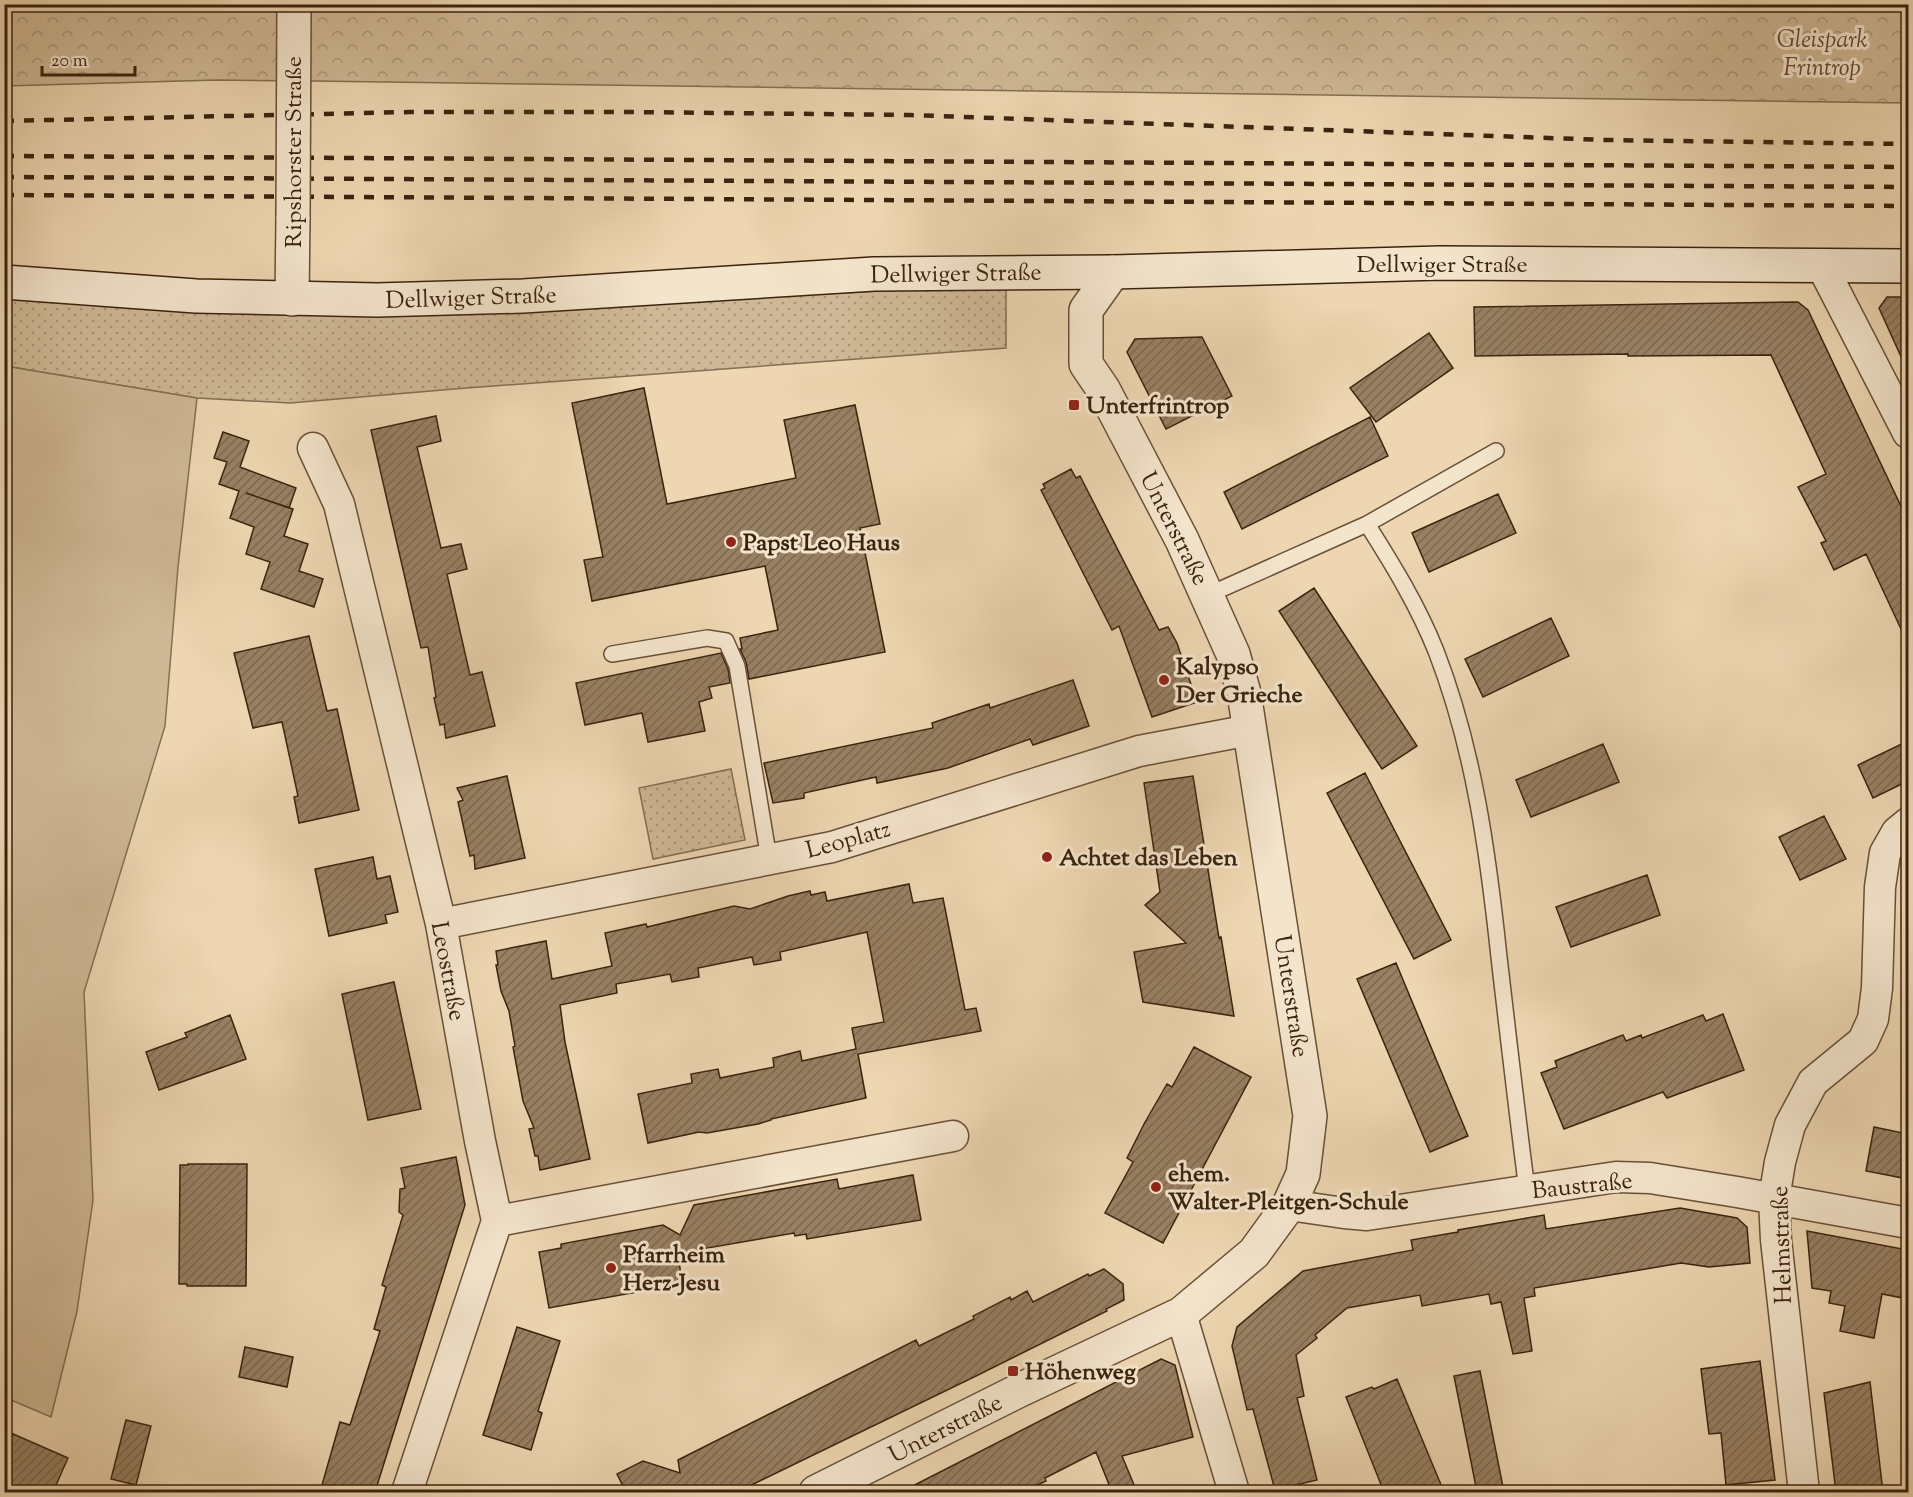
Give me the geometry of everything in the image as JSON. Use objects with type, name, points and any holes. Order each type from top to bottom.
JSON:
[{"type":"main road","name":"Ripshorster Straße","points":[[292,299],[294,4]]},
{"type":"main road","name":"Dellwiger Straße","points":[[4,282],[196,296],[377,300],[523,296],[874,274],[1113,272],[1440,262],[1908,266]]},
{"type":"main road","name":"Unterstraße","points":[[816,1492],[1022,1389],[1181,1314],[1254,1253],[1289,1204],[1303,1174],[1310,1116],[1244,693],[1233,654],[1182,540],[1104,389],[1086,364],[1086,310],[1113,272]]},
{"type":"street","points":[[1822,266],[1908,433]]},
{"type":"street","name":"Leostraße","points":[[313,448],[339,504],[441,924],[478,1130],[497,1221]]},
{"type":"street","name":"Leoplatz","points":[[441,924],[832,846],[1139,751],[1250,730]]},
{"type":"street","name":"Helmstraße","points":[[1804,1492],[1776,1240],[1774,1199],[1780,1162],[1790,1125],[1813,1082],[1863,1041],[1873,1019],[1877,988],[1880,887],[1885,854],[1897,832],[1908,823]]},
{"type":"street","points":[[407,1492],[497,1221],[953,1136]]},
{"type":"street","name":"Baustraße","points":[[1289,1204],[1367,1215],[1616,1177],[1650,1178],[1908,1223]]},
{"type":"street","points":[[1181,1314],[1234,1492]]},
{"type":"lane","points":[[1208,595],[1367,524],[1496,451]]},
{"type":"lane","points":[[1367,524],[1412,599],[1436,651],[1457,713],[1477,796],[1491,881],[1527,1190]]},
{"type":"lane","points":[[612,654],[707,638],[726,641],[737,666],[769,859]]},
{"type":"green space","name":"Gleispark Frintrop","points":[[4,5],[1908,5],[1908,103],[217,80],[5,86]]},
{"type":"green space","points":[[1006,285],[1006,348],[290,403],[197,398],[5,366],[4,291],[443,312]]},
{"type":"green space","points":[[5,366],[197,398],[178,567],[165,726],[84,992],[93,1200],[77,1311],[51,1417],[4,1397]]},
{"type":"green space","points":[[731,769],[745,840],[653,859],[639,788]]},
{"type":"building","points":[[1887,297],[1908,297],[1908,372],[1879,308]]},
{"type":"building","points":[[1798,302],[1808,310],[1908,521],[1908,644],[1866,554],[1834,570],[1821,543],[1826,541],[1798,487],[1826,474],[1771,355],[1475,356],[1474,307]]},
{"type":"building","points":[[1429,333],[1453,368],[1376,422],[1350,388]]},
{"type":"building","points":[[1202,337],[1232,396],[1166,429],[1127,352],[1135,339]]},
{"type":"building","name":"Papst Leo Haus","points":[[644,388],[667,504],[796,478],[784,420],[855,405],[880,524],[860,528],[885,652],[749,679],[746,662],[740,649],[742,649],[740,638],[778,630],[765,566],[592,601],[584,560],[603,557],[572,403]]},
{"type":"building","points":[[436,416],[441,441],[417,447],[441,548],[461,544],[467,569],[447,574],[470,675],[482,672],[495,726],[446,738],[444,724],[440,725],[434,698],[436,697],[428,647],[421,648],[371,430]]},
{"type":"building","points":[[1370,417],[1388,456],[1242,529],[1224,492]]},
{"type":"building","points":[[223,432],[249,441],[240,467],[296,488],[289,508],[293,509],[284,536],[308,544],[299,571],[323,579],[314,607],[261,589],[270,562],[246,554],[254,527],[230,518],[239,491],[219,484],[227,462],[214,458]]},
{"type":"building","points":[[1071,469],[1076,478],[1080,476],[1159,630],[1168,627],[1177,643],[1197,702],[1152,717],[1119,626],[1112,630],[1041,490],[1045,488],[1043,484]]},
{"type":"building","points":[[1498,494],[1516,533],[1429,572],[1412,533]]},
{"type":"building","points":[[1314,588],[1417,746],[1382,769],[1279,611]]},
{"type":"building","points":[[1551,618],[1569,656],[1483,697],[1465,659]]},
{"type":"building","points":[[309,636],[327,711],[337,709],[359,810],[299,823],[294,797],[298,796],[282,722],[253,728],[234,653]]},
{"type":"building","points":[[721,653],[728,669],[730,683],[709,687],[712,698],[699,702],[705,731],[648,742],[642,713],[585,725],[576,683]]},
{"type":"building","points":[[1073,680],[1089,726],[1033,745],[1030,739],[948,768],[877,783],[876,777],[804,793],[804,798],[773,803],[764,763],[933,728],[932,723],[989,704],[990,708]]},
{"type":"building","points":[[1908,741],[1908,781],[1873,798],[1858,765]]},
{"type":"building","points":[[1603,744],[1619,782],[1531,817],[1516,780]]},
{"type":"building","points":[[1365,773],[1451,940],[1414,959],[1327,793]]},
{"type":"building","points":[[507,776],[525,858],[475,869],[474,855],[470,856],[458,802],[463,800],[457,788]]},
{"type":"building","points":[[1193,776],[1234,1016],[1143,1002],[1134,952],[1186,943],[1145,905],[1160,892],[1144,783]]},
{"type":"building","points":[[1824,816],[1846,859],[1800,880],[1779,837]]},
{"type":"building","points":[[373,857],[377,879],[390,876],[398,912],[385,915],[387,923],[329,936],[315,869]]},
{"type":"building","points":[[1647,875],[1660,915],[1571,947],[1556,907]]},
{"type":"building","points":[[909,884],[913,903],[943,898],[965,1010],[976,1008],[981,1031],[858,1054],[866,1098],[771,1119],[758,1124],[707,1133],[699,1132],[648,1143],[638,1094],[692,1083],[691,1074],[718,1069],[720,1078],[774,1067],[773,1058],[800,1051],[802,1061],[856,1049],[852,1028],[884,1022],[867,932],[780,952],[781,960],[754,965],[752,957],[698,968],[699,977],[672,982],[670,974],[616,984],[617,993],[560,1005],[565,1042],[590,1159],[540,1170],[529,1129],[534,1128],[523,1101],[509,1011],[501,991],[496,965],[498,965],[496,951],[546,941],[552,979],[612,966],[605,933],[646,924],[647,927],[734,906],[750,909],[810,891],[811,895],[825,892],[827,901]]},
{"type":"building","points":[[1396,963],[1468,1136],[1430,1152],[1357,979]]},
{"type":"building","points":[[394,982],[421,1109],[368,1120],[342,994]]},
{"type":"building","points":[[1723,1014],[1744,1070],[1667,1098],[1663,1092],[1564,1129],[1541,1073],[1557,1067],[1555,1061],[1623,1035],[1626,1041],[1641,1035],[1642,1038],[1703,1015],[1706,1021]]},
{"type":"building","points":[[230,1015],[246,1059],[159,1090],[146,1052],[187,1037],[185,1033]]},
{"type":"building","points":[[1194,1047],[1251,1077],[1163,1243],[1105,1213],[1133,1162],[1127,1158],[1144,1124],[1167,1084],[1172,1087]]},
{"type":"building","points":[[1874,1127],[1908,1134],[1908,1179],[1866,1171]]},
{"type":"building","points":[[456,1157],[465,1205],[375,1492],[320,1492],[340,1422],[350,1425],[380,1331],[374,1329],[386,1287],[382,1285],[403,1215],[399,1212],[400,1189],[405,1188],[401,1168]]},
{"type":"building","points":[[247,1164],[246,1286],[179,1284],[180,1165]]},
{"type":"building","points":[[913,1175],[921,1220],[807,1239],[806,1234],[795,1236],[794,1233],[678,1253],[682,1284],[549,1308],[539,1252],[561,1248],[561,1244],[663,1225],[680,1235],[694,1205],[837,1179],[839,1189]]},
{"type":"building","points":[[1680,1208],[1737,1218],[1747,1227],[1750,1263],[1709,1267],[1681,1263],[1534,1288],[1535,1296],[1524,1298],[1532,1351],[1513,1354],[1501,1302],[1491,1304],[1489,1294],[1422,1306],[1420,1295],[1347,1308],[1315,1335],[1317,1338],[1296,1355],[1304,1396],[1297,1398],[1317,1480],[1275,1490],[1253,1409],[1247,1410],[1232,1346],[1237,1327],[1303,1271],[1413,1250],[1411,1240],[1544,1215],[1546,1229]]},
{"type":"building","points":[[1807,1231],[1908,1250],[1908,1299],[1882,1294],[1874,1338],[1840,1331],[1845,1306],[1829,1303],[1831,1291],[1812,1288]]},
{"type":"building","points":[[1104,1269],[1123,1284],[1124,1300],[1106,1309],[1107,1311],[737,1492],[626,1492],[617,1474],[643,1461],[680,1473],[678,1460],[916,1340],[919,1346],[974,1319],[973,1316],[1010,1297],[1011,1300],[1027,1291],[1033,1302],[1088,1274],[1089,1276]]},
{"type":"building","points":[[517,1327],[560,1341],[538,1411],[542,1413],[531,1450],[483,1435]]},
{"type":"building","points":[[245,1347],[293,1357],[287,1387],[239,1377]]},
{"type":"building","points":[[1161,1359],[1175,1365],[1193,1437],[1122,1456],[1137,1492],[1112,1492],[1096,1452],[1022,1492],[901,1492]]},
{"type":"building","points":[[1760,1361],[1775,1480],[1726,1485],[1721,1433],[1709,1434],[1701,1369]]},
{"type":"building","points":[[1480,1371],[1504,1492],[1477,1492],[1454,1376]]},
{"type":"building","points":[[1397,1379],[1444,1492],[1384,1492],[1346,1397]]},
{"type":"building","points":[[1870,1382],[1883,1492],[1836,1492],[1824,1393]]},
{"type":"building","points":[[126,1420],[151,1426],[136,1485],[111,1479]]},
{"type":"building","points":[[4,1430],[68,1458],[53,1492],[4,1492]]},
{"type":"railway","points":[[4,121],[410,112],[910,115],[1605,140],[1908,144]]},
{"type":"railway","points":[[4,156],[1908,167]]},
{"type":"railway","points":[[4,177],[1908,187]]},
{"type":"railway","points":[[4,195],[1908,206]]},
{"type":"place","name":"Unterfrintrop","points":[[1074,405]]},
{"type":"place","name":"Papst Leo Haus","points":[[731,542]]},
{"type":"place","name":"Kalypso Der Grieche","points":[[1164,680]]},
{"type":"place","name":"Achtet das Leben","points":[[1047,857]]},
{"type":"place","name":"ehem. Walter-Pleitgen-Schule","points":[[1156,1187]]},
{"type":"place","name":"Pfarrheim Herz-Jesu","points":[[611,1268]]},
{"type":"place","name":"Höhenweg","points":[[1013,1371]]}]
